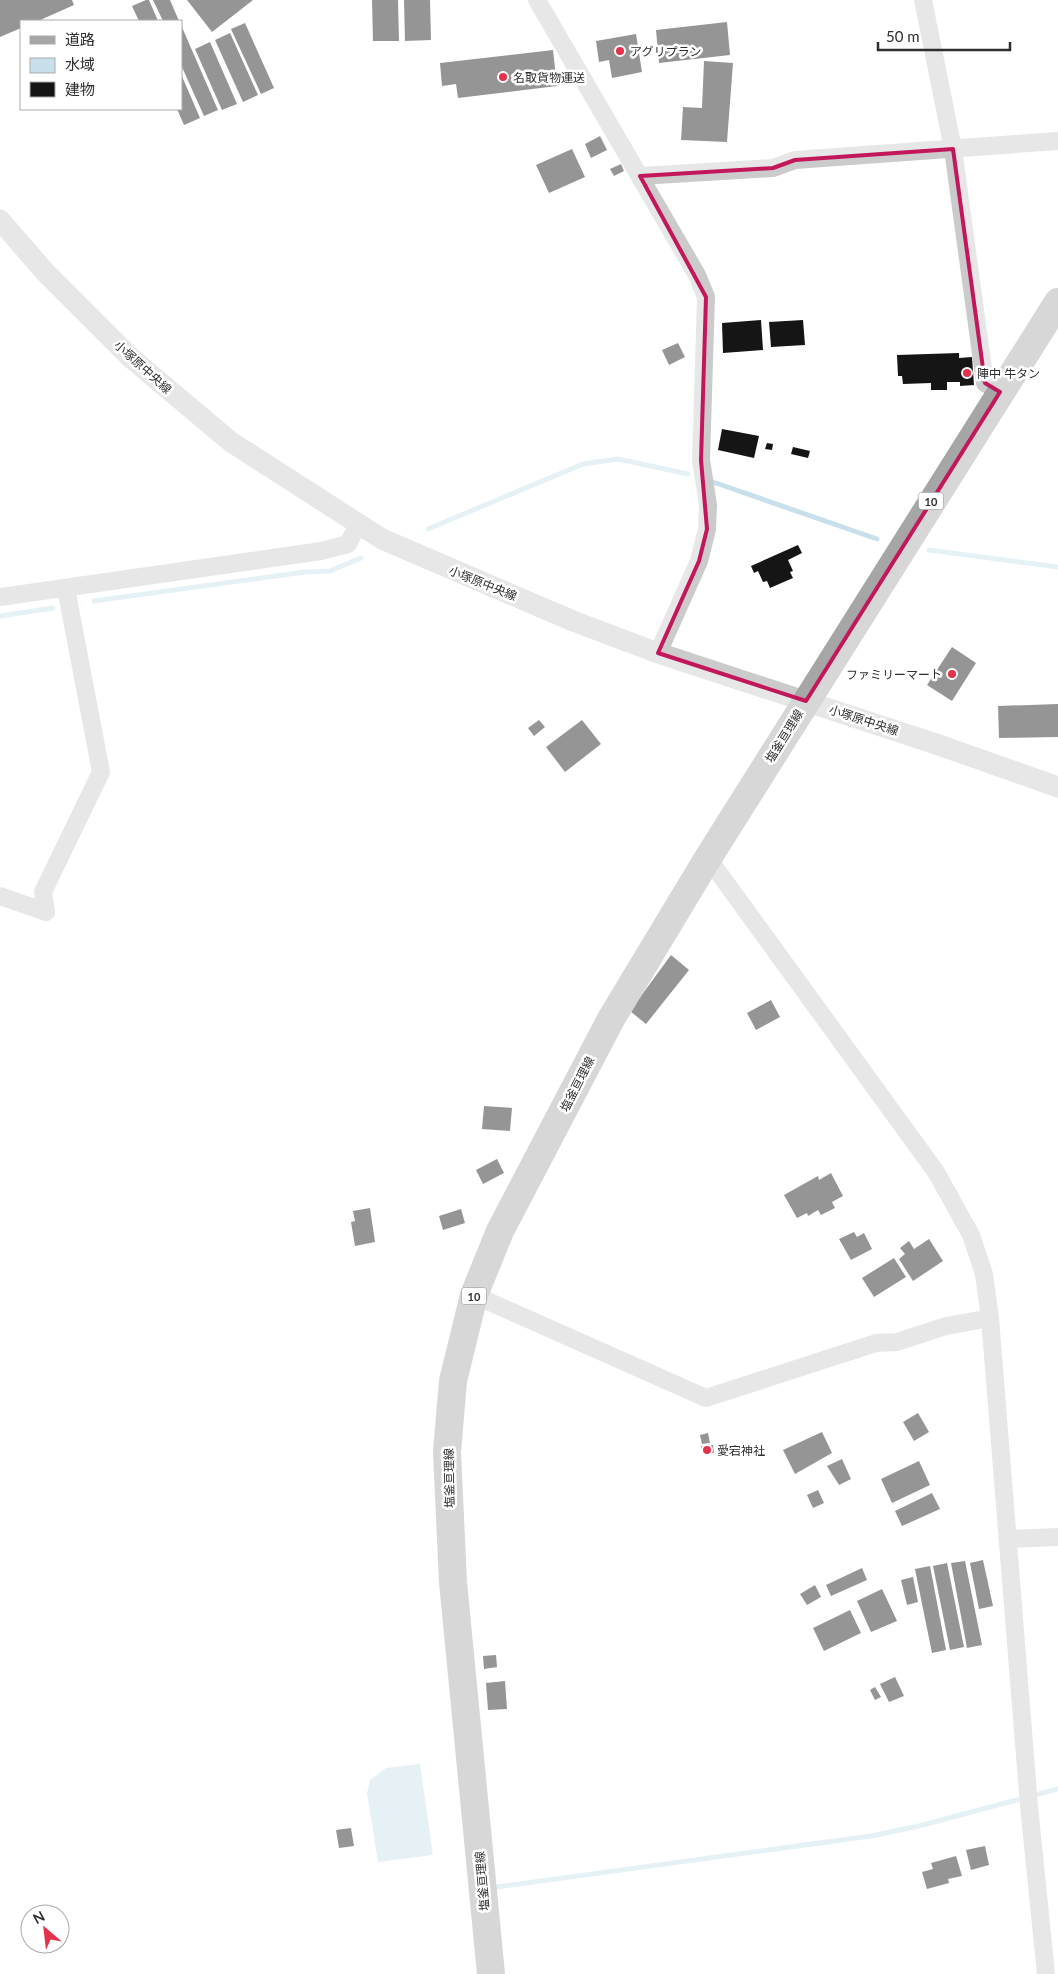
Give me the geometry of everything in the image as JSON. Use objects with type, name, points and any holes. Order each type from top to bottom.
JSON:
[{"type":"main road","name":"塩釜亘理線","points":[[491,1974],[453,1582],[448,1461],[453,1381],[474,1295],[500,1231],[610,1019],[806,701],[1058,302]]},
{"type":"street","points":[[537,0],[697,275],[706,297],[701,460],[708,505],[707,529],[698,561],[658,653]]},
{"type":"street","points":[[923,0],[953,149],[985,383],[1000,392]]},
{"type":"street","points":[[640,176],[773,168],[796,160],[1058,141]]},
{"type":"street","name":"小塚原中央線","points":[[0,220],[45,272],[131,358],[231,442],[382,539],[424,559],[658,653],[1058,787]]},
{"type":"street","points":[[0,597],[321,551],[348,544],[358,524]]},
{"type":"street","points":[[0,896],[46,912],[43,892],[101,772],[66,588]]},
{"type":"street","points":[[708,858],[936,1172],[971,1235],[984,1274],[990,1318],[1029,1806],[1046,1974]]},
{"type":"street","points":[[474,1295],[706,1398],[876,1343],[897,1342],[946,1326],[990,1318]]},
{"type":"street","points":[[1008,1539],[1058,1537]]},
{"type":"highlighted area","points":[[953,149],[985,383],[1000,392],[806,701],[658,653],[699,561],[707,529],[701,460],[706,297],[640,176],[773,168],[795,160]]},
{"type":"water","points":[[420,1764],[433,1855],[378,1862],[367,1793],[370,1780],[386,1768]]},
{"type":"building","points":[[0,0],[72,0],[74,5],[40,20],[20,20],[20,28],[0,37]]},
{"type":"building","points":[[149,0],[158,20],[139,20],[132,6]]},
{"type":"building","points":[[153,0],[170,0],[179,20],[163,20]]},
{"type":"building","points":[[187,0],[253,0],[212,32]]},
{"type":"building","points":[[372,0],[398,0],[399,41],[373,41]]},
{"type":"building","points":[[404,0],[430,0],[431,40],[405,41]]},
{"type":"building","points":[[727,22],[730,55],[659,63],[656,30]]},
{"type":"building","points":[[245,23],[274,88],[261,94],[231,29]]},
{"type":"building","points":[[182,27],[218,110],[204,116],[182,67]]},
{"type":"building","points":[[230,33],[258,95],[243,102],[215,40]]},
{"type":"building","points":[[636,34],[642,72],[612,78],[609,60],[599,62],[596,41]]},
{"type":"building","points":[[210,42],[237,104],[222,110],[195,49]]},
{"type":"building","points":[[553,50],[557,86],[458,98],[456,84],[442,86],[440,63]]},
{"type":"building","points":[[704,61],[733,63],[727,142],[681,140],[683,107],[702,108]]},
{"type":"building","points":[[182,76],[200,118],[184,125],[177,110],[182,110]]},
{"type":"building","points":[[600,136],[607,150],[591,158],[585,144]]},
{"type":"building","points":[[572,149],[585,177],[549,193],[536,165]]},
{"type":"building","points":[[621,164],[624,171],[614,176],[610,169]]},
{"type":"building","points":[[761,320],[763,350],[723,353],[722,323]]},
{"type":"building","points":[[803,320],[805,345],[771,347],[769,322]]},
{"type":"building","points":[[678,343],[685,357],[669,365],[662,350]]},
{"type":"building","points":[[959,353],[959,358],[972,357],[974,385],[960,386],[960,382],[947,382],[947,390],[931,390],[931,383],[903,384],[902,376],[898,376],[897,355]]},
{"type":"building","points":[[722,429],[759,436],[754,458],[718,450]]},
{"type":"building","points":[[767,443],[773,444],[772,450],[765,449]]},
{"type":"building","points":[[793,447],[810,451],[808,458],[791,454]]},
{"type":"building","points":[[798,545],[802,553],[788,560],[793,571],[790,572],[793,578],[770,588],[767,581],[763,582],[758,571],[754,573],[751,566]]},
{"type":"building","name":"ファミリーマート","points":[[952,647],[976,663],[952,701],[927,685]]},
{"type":"building","points":[[1058,704],[1058,737],[999,738],[998,706]]},
{"type":"building","points":[[539,720],[545,727],[534,736],[528,728]]},
{"type":"building","points":[[582,720],[601,744],[565,772],[546,747]]},
{"type":"building","points":[[671,955],[689,970],[646,1024],[630,1011]]},
{"type":"building","points":[[771,1000],[780,1017],[756,1030],[747,1013]]},
{"type":"building","points":[[484,1106],[512,1108],[510,1131],[482,1129]]},
{"type":"building","points":[[497,1159],[504,1173],[483,1184],[476,1170]]},
{"type":"building","points":[[831,1173],[843,1196],[832,1202],[835,1208],[821,1215],[818,1210],[808,1216],[807,1213],[797,1218],[784,1195],[818,1176],[819,1180]]},
{"type":"building","points":[[370,1208],[375,1242],[355,1246],[351,1222],[355,1221],[353,1211]]},
{"type":"building","points":[[461,1209],[465,1223],[443,1230],[439,1216]]},
{"type":"building","points":[[854,1232],[857,1237],[864,1233],[872,1249],[851,1260],[839,1239]]},
{"type":"building","points":[[929,1239],[943,1261],[913,1281],[899,1259],[905,1254],[900,1248],[909,1241],[914,1249]]},
{"type":"building","points":[[894,1258],[906,1277],[874,1297],[862,1278]]},
{"type":"building","points":[[918,1413],[929,1432],[914,1441],[903,1422]]},
{"type":"building","points":[[822,1432],[832,1453],[795,1474],[783,1450]]},
{"type":"building","points":[[708,1433],[710,1443],[702,1444],[700,1435]]},
{"type":"building","points":[[713,1445],[714,1453],[703,1454],[701,1446]]},
{"type":"building","points":[[842,1459],[851,1479],[839,1485],[827,1466]]},
{"type":"building","points":[[919,1461],[930,1485],[892,1503],[881,1479]]},
{"type":"building","points":[[818,1490],[824,1503],[813,1508],[807,1495]]},
{"type":"building","points":[[932,1493],[940,1509],[902,1526],[895,1511]]},
{"type":"building","points":[[983,1560],[993,1606],[979,1609],[970,1563]]},
{"type":"building","points":[[965,1561],[982,1645],[967,1648],[951,1563]]},
{"type":"building","points":[[947,1563],[964,1647],[950,1650],[933,1566]]},
{"type":"building","points":[[930,1566],[946,1650],[932,1653],[915,1569]]},
{"type":"building","points":[[862,1568],[867,1580],[831,1596],[826,1585]]},
{"type":"building","points":[[913,1577],[918,1602],[907,1605],[901,1580]]},
{"type":"building","points":[[815,1585],[821,1597],[807,1605],[800,1594]]},
{"type":"building","points":[[882,1589],[897,1621],[871,1632],[857,1601]]},
{"type":"building","points":[[850,1610],[861,1633],[824,1651],[813,1628]]},
{"type":"building","points":[[496,1655],[497,1667],[484,1669],[483,1656]]},
{"type":"building","points":[[895,1677],[904,1696],[889,1702],[880,1684]]},
{"type":"building","points":[[505,1681],[507,1709],[488,1710],[486,1683]]},
{"type":"building","points":[[875,1687],[881,1697],[875,1700],[870,1690]]},
{"type":"building","points":[[351,1828],[354,1846],[339,1848],[336,1830]]},
{"type":"building","points":[[985,1846],[989,1865],[971,1870],[966,1850]]},
{"type":"building","points":[[956,1856],[962,1876],[948,1879],[949,1883],[927,1889],[922,1872],[933,1869],[931,1863]]},
{"type":"waterway","points":[[428,529],[583,464],[618,459],[688,474]]},
{"type":"waterway","points":[[713,482],[877,539]]},
{"type":"waterway","points":[[929,550],[1058,567]]},
{"type":"waterway","points":[[94,601],[305,572],[330,571],[361,558]]},
{"type":"waterway","points":[[0,616],[53,608]]},
{"type":"waterway","points":[[497,1887],[871,1836],[919,1826],[1058,1789]]},
{"type":"place","name":"アグリプラン","points":[[620,51]]},
{"type":"place","name":"名取貨物運送","points":[[503,77]]},
{"type":"place","name":"陣中 牛タン","points":[[967,373]]},
{"type":"place","name":"ファミリーマート","points":[[952,674]]},
{"type":"place","name":"愛宕神社","points":[[707,1450]]}]
